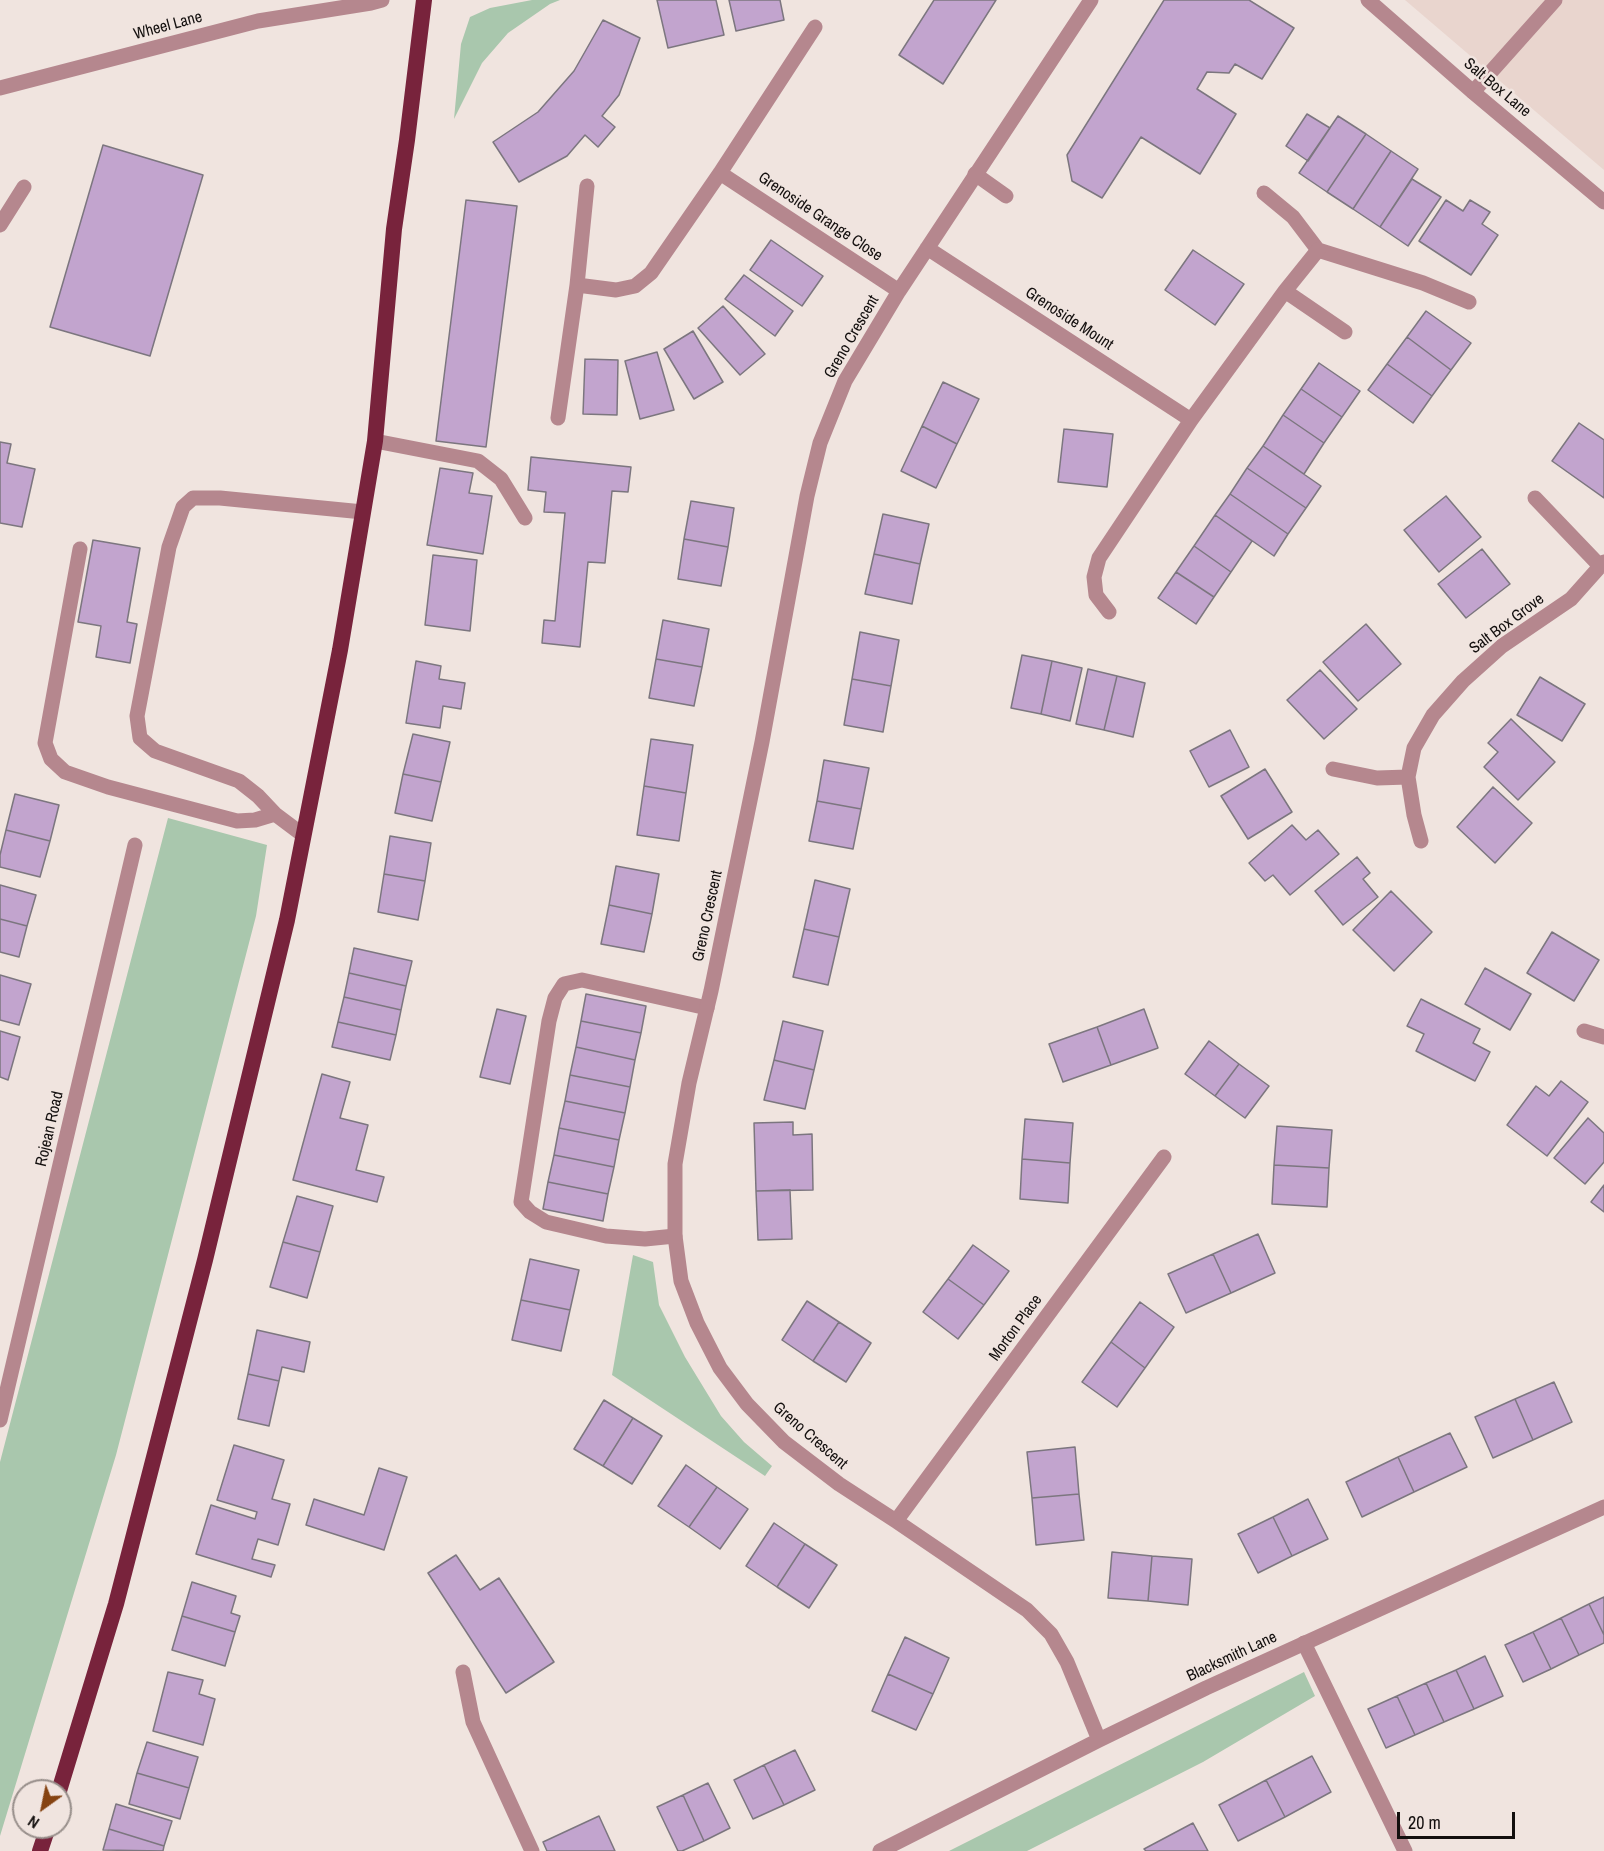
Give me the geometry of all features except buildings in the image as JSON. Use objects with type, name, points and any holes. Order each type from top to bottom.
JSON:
[{"type":"highway","points":[[63,1779],[116,1604],[205,1260],[287,920],[340,650],[375,441],[394,229],[424,0]]},
{"type":"street","name":"Wheel Lane","points":[[0,88],[258,21],[382,0]]},
{"type":"street","name":"Greno Crescent","points":[[1091,0],[899,291],[845,381],[820,443],[807,496],[762,742],[707,1008],[689,1083],[675,1164],[675,1236],[681,1281],[697,1323],[720,1368],[747,1404],[784,1442],[839,1484],[1028,1610],[1051,1634],[1067,1662],[1099,1740]]},
{"type":"street","name":"Salt Box Lane","points":[[1368,0],[1604,202]]},
{"type":"street","points":[[1473,92],[1546,3]]},
{"type":"street","points":[[577,285],[616,290],[635,286],[651,273],[720,173],[815,27]]},
{"type":"street","name":"Grenoside Grange Close","points":[[720,173],[899,291]]},
{"type":"street","points":[[975,174],[1006,196]]},
{"type":"street","points":[[558,418],[577,285],[587,186]]},
{"type":"street","points":[[0,225],[24,187]]},
{"type":"street","points":[[1264,193],[1293,217],[1318,250],[1423,283],[1469,302]]},
{"type":"street","name":"Grenoside Mount","points":[[927,248],[1191,420]]},
{"type":"street","points":[[1109,612],[1096,595],[1094,577],[1099,558],[1191,420],[1285,291],[1318,250]]},
{"type":"street","points":[[1285,291],[1345,332]]},
{"type":"street","points":[[375,441],[478,461],[501,478],[525,518]]},
{"type":"street","points":[[303,835],[238,781],[155,751],[140,738],[137,716],[169,548],[183,507],[193,498],[220,498],[363,512]]},
{"type":"street","name":"Salt Box Grove","points":[[1422,841],[1414,815],[1408,777],[1414,748],[1433,715],[1462,681],[1502,646],[1570,599],[1602,564],[1535,498]]},
{"type":"street","points":[[80,549],[45,743],[51,759],[65,772],[108,787],[237,821],[255,820],[275,814]]},
{"type":"street","points":[[1333,769],[1377,778],[1408,777]]},
{"type":"street","name":"Rojean Road","points":[[0,1420],[135,845]]},
{"type":"street","points":[[675,1236],[645,1239],[606,1236],[546,1222],[530,1212],[521,1202],[549,1021],[555,998],[564,984],[582,980],[707,1008]]},
{"type":"street","points":[[1584,1031],[1604,1037]]},
{"type":"street","name":"Morton Place","points":[[896,1521],[1164,1157]]},
{"type":"street","name":"Blacksmith Lane","points":[[880,1851],[1099,1740],[1304,1643],[1604,1507]]},
{"type":"street","points":[[1304,1643],[1405,1851]]},
{"type":"street","points":[[463,1672],[473,1722],[532,1851]]},
{"type":"shaded area","points":[[1405,0],[1604,0],[1604,170]]},
{"type":"green space","points":[[532,0],[560,0],[550,4],[508,33],[482,63],[454,119],[461,44],[470,17],[490,8]]},
{"type":"green space","points":[[168,818],[267,845],[256,916],[116,1455],[17,1779],[12,1779],[12,1797],[0,1836],[0,1462]]},
{"type":"green space","points":[[633,1255],[653,1262],[659,1305],[685,1357],[721,1416],[744,1442],[772,1466],[765,1476],[612,1375]]},
{"type":"green space","points":[[1304,1672],[1315,1696],[1203,1762],[1027,1851],[949,1851]]}]
